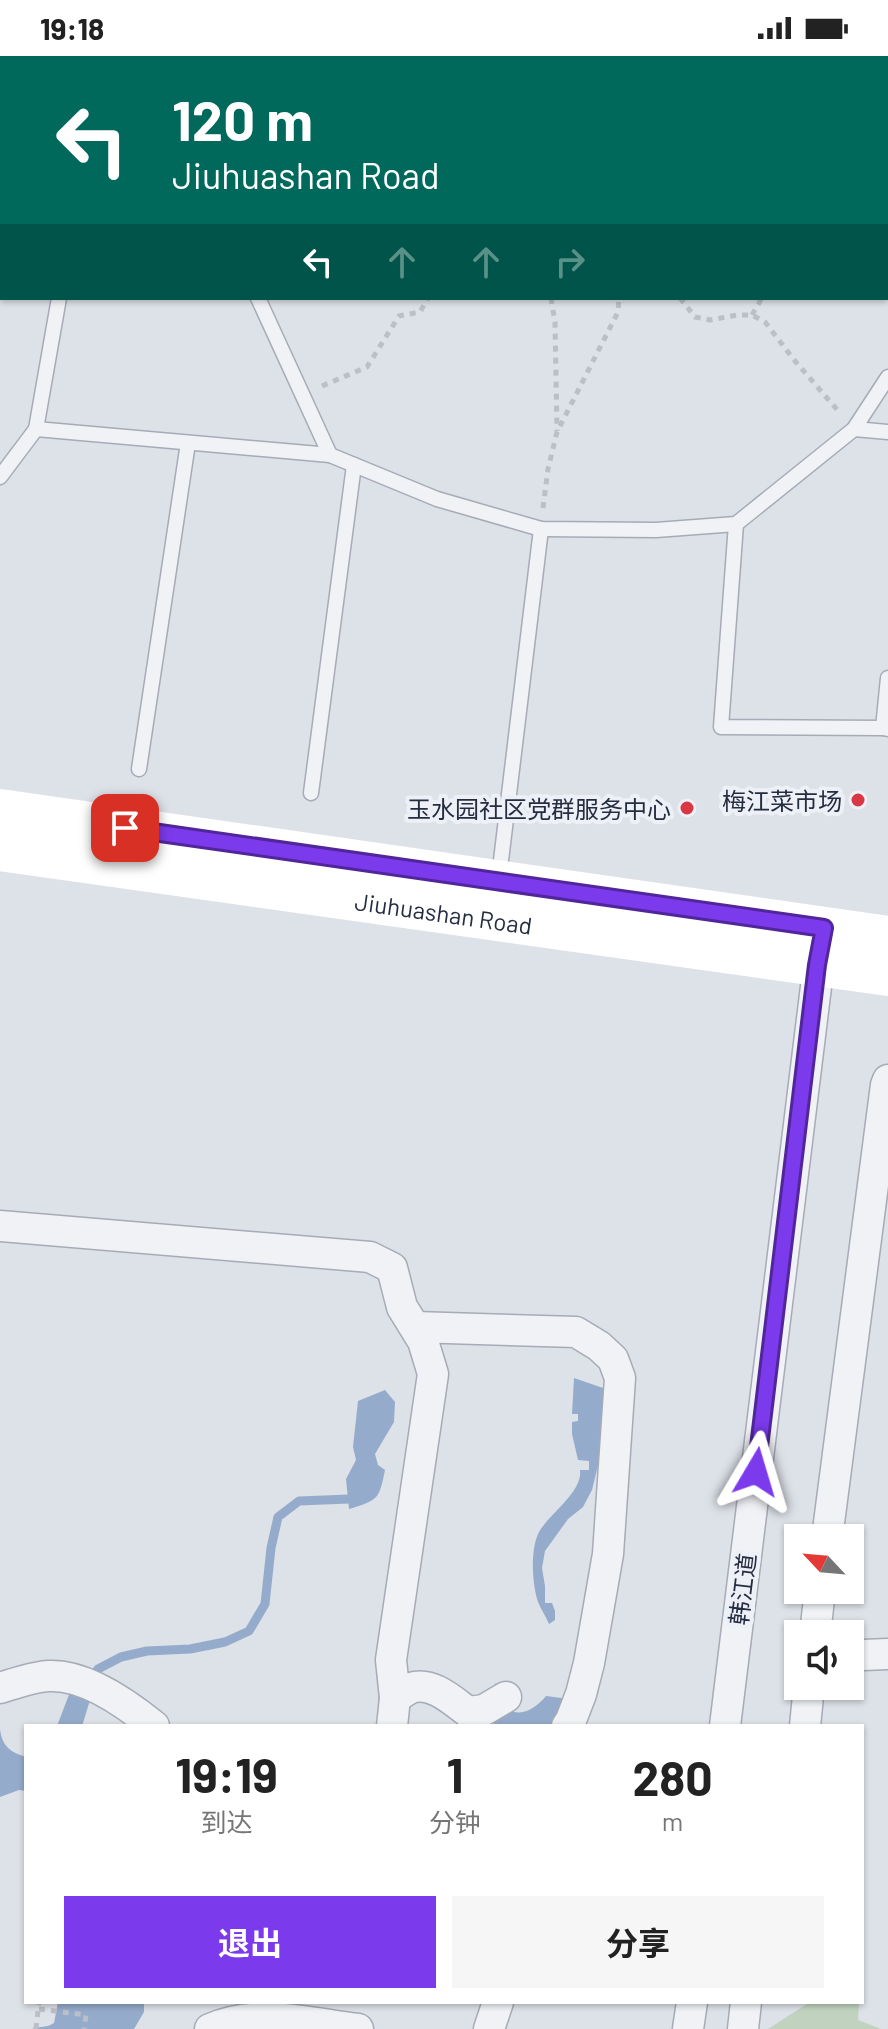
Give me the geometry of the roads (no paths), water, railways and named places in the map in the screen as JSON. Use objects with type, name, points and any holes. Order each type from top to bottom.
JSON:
[{"type":"street","name":"Jiuhuashan Road","points":[[0,810],[498,882],[820,946],[888,975]]},
{"type":"street","name":"Jiuhuashan Road","points":[[0,850],[820,946],[888,937]]},
{"type":"street","name":"韩江道","points":[[725,1724],[820,946]]},
{"type":"street","points":[[829,1524],[850,1345],[888,1080]]},
{"type":"street","points":[[0,1226],[370,1257],[392,1268],[402,1307],[423,1341],[433,1374],[391,1660],[393,1712]]},
{"type":"street","points":[[415,1327],[576,1332],[613,1359],[620,1378],[608,1554],[589,1663],[568,1724]]},
{"type":"street","points":[[864,1655],[888,1654]]},
{"type":"street","points":[[0,1688],[50,1675],[88,1685],[129,1706],[152,1724]]},
{"type":"street","points":[[393,1712],[413,1687],[441,1692],[468,1712],[495,1704]]},
{"type":"street","points":[[805,1724],[808,1700]]},
{"type":"street","points":[[210,2029],[227,2022],[260,2017],[354,2029],[356,2004]]},
{"type":"street","points":[[489,2029],[497,2004]]},
{"type":"street","points":[[688,2029],[692,2004]]},
{"type":"street","points":[[743,2029],[746,2004]]},
{"type":"lane","points":[[0,477],[36,429],[59,300]]},
{"type":"lane","points":[[259,300],[330,455]]},
{"type":"lane","points":[[36,429],[330,455],[437,499],[541,529],[656,530],[736,524],[854,429],[888,377]]},
{"type":"lane","points":[[854,429],[888,432]]},
{"type":"lane","points":[[139,769],[188,443]]},
{"type":"lane","points":[[311,793],[354,465]]},
{"type":"lane","points":[[736,524],[721,727],[885,729],[888,678]]},
{"type":"lane","points":[[498,882],[541,529]]},
{"type":"water","points":[[574,1378],[603,1388],[605,1437],[592,1490],[583,1507],[568,1519],[545,1551],[542,1568],[545,1603],[552,1603],[555,1611],[555,1620],[549,1624],[534,1586],[536,1539],[576,1486],[580,1470],[589,1470],[589,1461],[578,1460],[572,1434],[572,1422],[578,1421],[578,1414],[572,1414]]},
{"type":"water","points":[[385,1390],[395,1402],[394,1422],[375,1454],[378,1465],[385,1470],[381,1487],[372,1501],[349,1509],[346,1479],[356,1460],[353,1447],[358,1401]]},
{"type":"water","points":[[496,1683],[504,1705],[517,1712],[533,1708],[546,1696],[569,1699],[557,1724],[494,1724],[489,1717],[487,1695]]},
{"type":"water","points":[[70,1692],[91,1697],[83,1724],[58,1724]]},
{"type":"water","points":[[0,1729],[8,1748],[24,1756],[24,1791],[0,1797]]},
{"type":"water","points":[[58,2004],[144,2004],[144,2012],[134,2029],[32,2029],[54,2023]]},
{"type":"waterway","points":[[91,1682],[98,1669],[121,1657],[225,1642],[249,1631],[265,1604],[278,1517],[299,1501],[349,1499]]},
{"type":"place","name":"梅江菜市场","points":[[858,800]]},
{"type":"place","name":"玉水园社区党群服务中心","points":[[687,808]]}]
